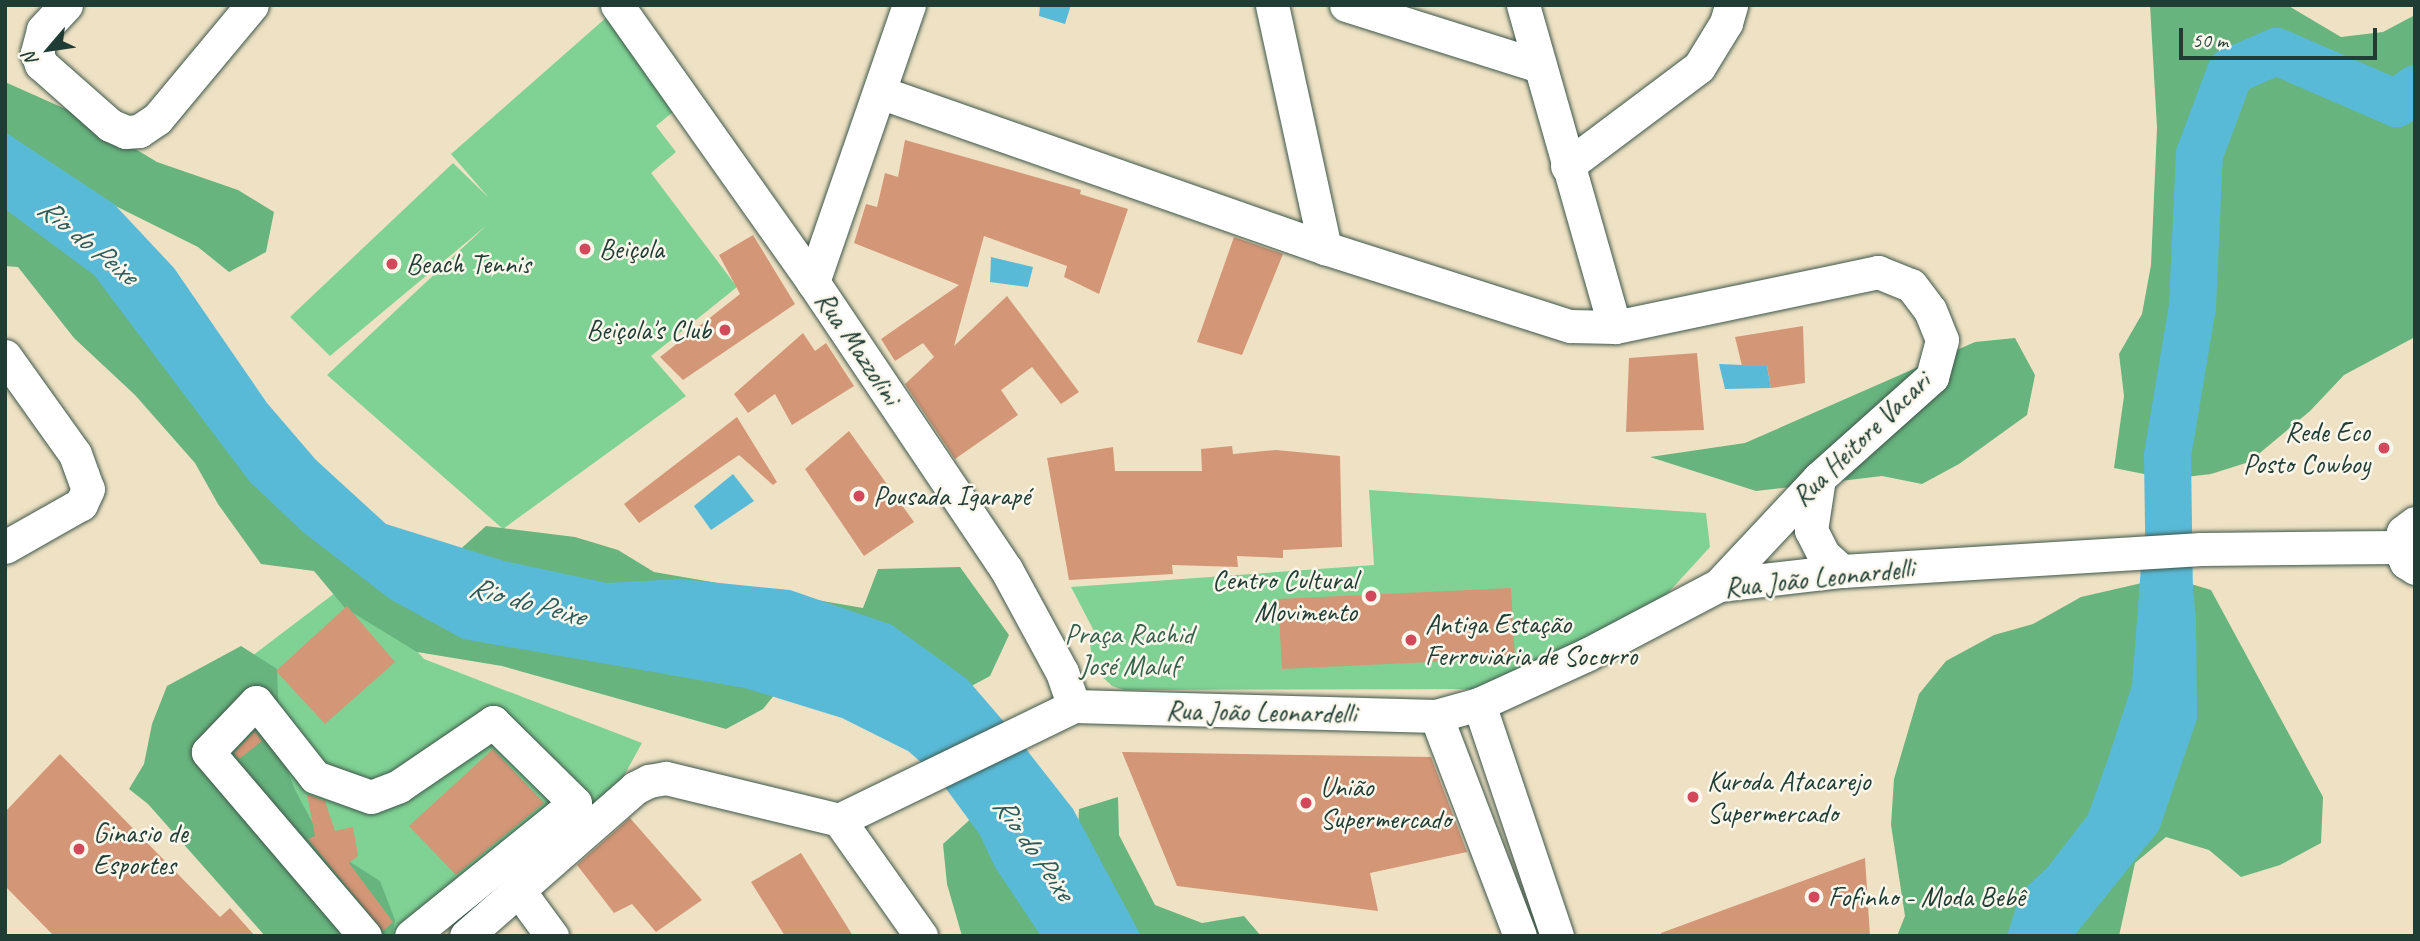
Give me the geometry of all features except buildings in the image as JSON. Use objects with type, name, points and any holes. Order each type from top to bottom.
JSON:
[{"type":"street","points":[[66,5],[43,30],[37,53],[41,64],[110,125],[139,131],[157,119],[252,5]]},
{"type":"street","points":[[813,282],[882,93],[909,5]]},
{"type":"street","points":[[1272,5],[1325,248]]},
{"type":"street","points":[[1346,5],[1540,66]]},
{"type":"street","points":[[1523,5],[1615,327]]},
{"type":"street","points":[[1567,166],[1699,67],[1726,23],[1731,5]]},
{"type":"street","name":"Rua Mazzolini","points":[[630,12],[1006,569],[1062,672],[1074,706]]},
{"type":"street","name":"Rua Heitore Vacari","points":[[882,93],[1325,248],[1516,312],[1570,326],[1615,327],[1878,272],[1911,285],[1930,310],[1942,340],[1932,377],[1819,478],[1719,585]]},
{"type":"street","points":[[5,356],[75,453],[88,489],[81,505],[5,547]]},
{"type":"street","points":[[1819,478],[1811,530],[1824,555],[1842,571]]},
{"type":"street","name":"Rua João Leonardelli","points":[[1074,706],[1436,716],[1479,704],[1586,655],[1719,585],[1842,571],[2201,549],[2411,556]]},
{"type":"street","points":[[365,936],[208,752],[256,702],[315,777],[371,797],[400,786],[493,722],[575,803],[411,936]]},
{"type":"street","points":[[1479,704],[1557,936]]},
{"type":"street","points":[[466,936],[635,788],[649,781],[666,778],[839,820],[1043,718],[1074,706]]},
{"type":"street","points":[[1436,716],[1499,874],[1520,936]]},
{"type":"street","points":[[839,820],[920,935]]},
{"type":"street","points":[[1499,874],[1532,861]]},
{"type":"street","points":[[519,891],[551,936]]},
{"type":"green space","points":[[2150,5],[2287,5],[2341,37],[2383,32],[2415,15],[2415,337],[2344,375],[2310,411],[2249,462],[2211,474],[2169,479],[2114,468],[2124,396],[2119,354],[2142,314],[2151,265],[2157,128]]},
{"type":"green space","name":"Beiçola","points":[[608,16],[679,107],[656,126],[676,152],[651,173],[737,287],[651,356],[686,396],[503,529],[327,375],[487,225],[330,356],[290,317],[453,163],[489,198],[451,154]]},
{"type":"green space","points":[[5,82],[79,115],[157,162],[238,190],[274,212],[266,252],[229,272],[198,247],[5,151]]},
{"type":"green space","points":[[5,204],[66,235],[283,493],[454,555],[486,526],[575,537],[618,550],[654,572],[863,608],[878,569],[960,567],[1009,635],[990,676],[953,696],[788,678],[763,709],[726,729],[502,666],[417,652],[345,608],[314,571],[261,564],[218,504],[195,463],[135,395],[74,338],[18,267],[5,266]]},
{"type":"green space","points":[[2015,338],[2035,375],[2027,415],[1959,464],[1922,484],[1882,476],[1756,491],[1650,457],[1745,443],[1975,342]]},
{"type":"green space","name":"Centro Cultural Movimento","points":[[1369,490],[1706,513],[1710,547],[1657,605],[1513,689],[1124,690],[1112,686],[1094,669],[1090,645],[1094,631],[1071,587],[1374,565]]},
{"type":"green space","points":[[2168,577],[2211,590],[2323,797],[2321,843],[2280,865],[2241,877],[2209,850],[2166,837],[2135,863],[2119,936],[1897,936],[1905,916],[1891,825],[1894,779],[1919,694],[1946,661],[1994,635],[2033,624],[2081,597]]},
{"type":"green space","points":[[352,580],[424,659],[642,743],[621,781],[435,936],[289,936],[173,716]]},
{"type":"green space","points":[[241,646],[277,669],[280,750],[295,790],[315,827],[344,858],[380,881],[395,920],[392,936],[265,936],[148,804],[129,789],[144,764],[152,724],[167,686]]},
{"type":"green space","points":[[1118,797],[1119,835],[1155,905],[1202,923],[1244,916],[1261,936],[1121,936],[1077,855],[1079,809]]},
{"type":"green space","points":[[975,815],[1083,936],[962,936],[947,884],[943,844]]},
{"type":"water","points":[[1040,5],[1071,5],[1065,24],[1039,16]]},
{"type":"water","name":"Rio do Peixe","points":[[5,132],[114,204],[174,268],[267,403],[316,460],[386,524],[504,561],[607,583],[680,579],[790,590],[892,625],[967,679],[1011,730],[1073,809],[1141,936],[1041,936],[995,867],[980,835],[936,775],[908,751],[842,718],[745,688],[463,639],[390,599],[303,532],[250,482],[94,275],[5,209]]},
{"type":"water","points":[[991,257],[1033,267],[1028,287],[990,282]]},
{"type":"water","points":[[1719,364],[1767,366],[1771,388],[1725,389]]},
{"type":"water","points":[[733,474],[754,501],[711,530],[694,506]]},
{"type":"water","points":[[2189,550],[2196,619],[2197,719],[2159,830],[2074,936],[2007,936],[2021,892],[2047,868],[2088,815],[2109,756],[2132,685],[2142,554]]},
{"type":"waterway","points":[[2169,598],[2167,455],[2192,306],[2199,154],[2230,71],[2276,51],[2396,103],[2415,88]]},
{"type":"place","name":"Beiçola","points":[[585,249]]},
{"type":"place","name":"Beach Tennis","points":[[392,264]]},
{"type":"place","name":"Beiçola's Club","points":[[725,330]]},
{"type":"place","name":"Rede Eco Posto Cowboy","points":[[2384,448]]},
{"type":"place","name":"Pousada Igarapé","points":[[859,496]]},
{"type":"place","name":"Centro Cultural Movimento","points":[[1371,596]]},
{"type":"place","name":"Antiga Estação Ferroviária de Socorro","points":[[1411,640]]},
{"type":"place","name":"Kuroda Atacarejo Supermercado","points":[[1693,797]]},
{"type":"place","name":"União Supermercado","points":[[1306,803]]},
{"type":"place","name":"Ginasio de Esportes","points":[[79,849]]},
{"type":"place","name":"Fofinho - Moda Bebê","points":[[1814,897]]},
{"type":"park label","name":"Praça Rachid José Maluf","points":[[1129,650]]}]
